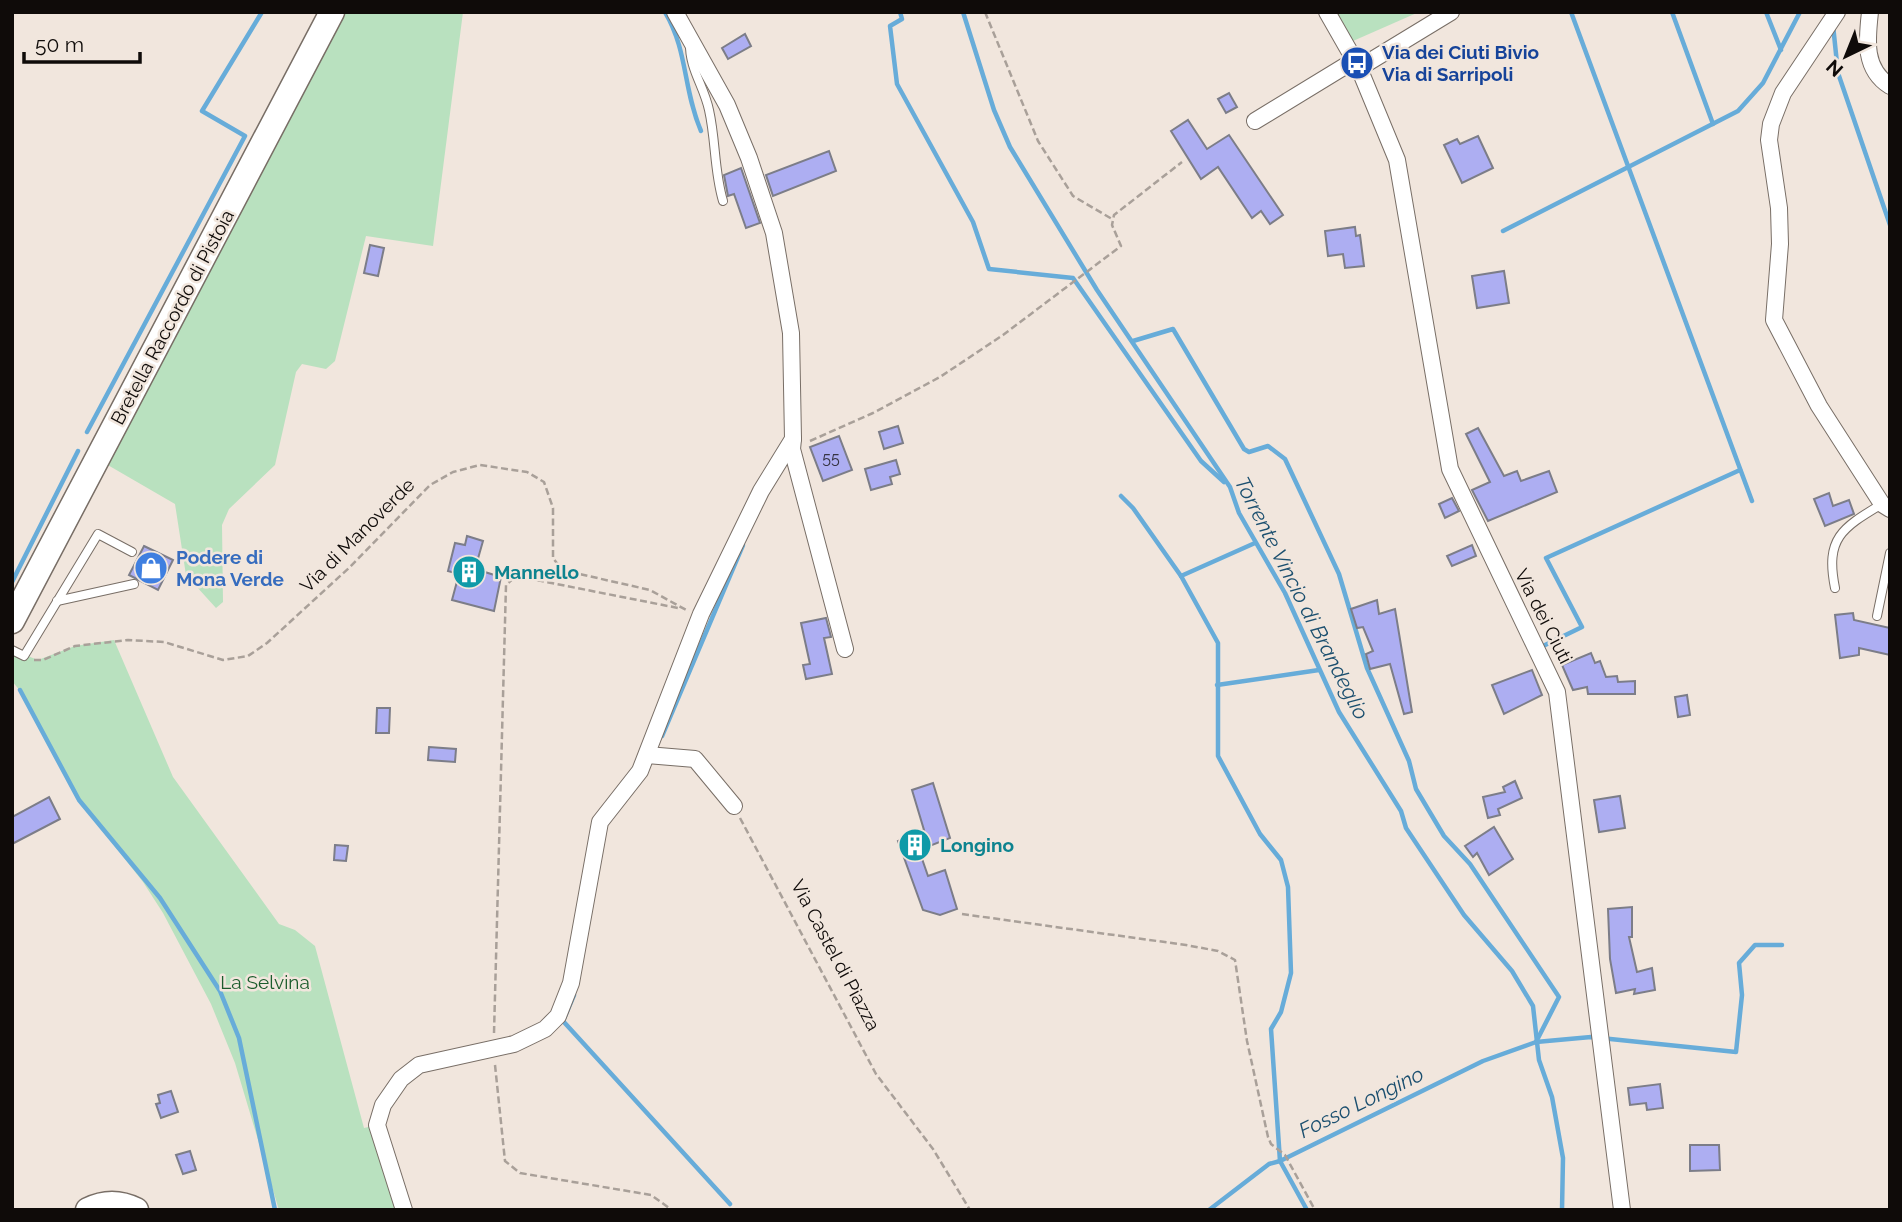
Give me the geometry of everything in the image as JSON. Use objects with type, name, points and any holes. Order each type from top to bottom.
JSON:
[{"type":"main road","name":"Bretella Raccordo di Pistoia","points":[[12,621],[332,12]]},
{"type":"main road","points":[[88,1210],[99,1204],[124,1204],[136,1210]]},
{"type":"street","points":[[674,12],[727,105],[763,197],[779,255],[791,333],[792,449],[845,649]]},
{"type":"street","name":"Via dei Ciuti","points":[[1327,12],[1357,64],[1392,141],[1402,179],[1450,469],[1557,692],[1622,1210]]},
{"type":"street","points":[[1255,121],[1451,12]]},
{"type":"street","points":[[1837,12],[1783,93],[1771,124],[1769,141],[1779,208],[1780,244],[1774,320],[1819,406],[1886,507]]},
{"type":"street","points":[[1870,12],[1866,47],[1872,65],[1890,86]]},
{"type":"street","points":[[404,1210],[377,1125],[383,1105],[401,1079],[419,1065],[494,1050],[529,1039],[545,1029],[565,1004],[571,984],[597,830],[640,771],[701,614],[761,491],[793,439]]},
{"type":"street","points":[[647,755],[695,760],[734,806]]},
{"type":"lane","points":[[690,40],[689,59],[709,107],[713,157],[723,201]]},
{"type":"lane","points":[[1835,588],[1830,564],[1835,541],[1848,525],[1886,507]]},
{"type":"lane","points":[[12,650],[24,656],[98,534],[132,552]]},
{"type":"lane","points":[[1877,616],[1890,553]]},
{"type":"lane","points":[[57,601],[134,584]]},
{"type":"path","points":[[793,439],[815,440],[923,388],[996,340],[1121,246],[1112,219],[1073,196],[1038,141],[985,12]]},
{"type":"path","points":[[1112,219],[1122,206],[1182,162]]},
{"type":"path","name":"Via di Manoverde","points":[[24,656],[43,660],[75,646],[128,640],[164,642],[223,660],[248,656],[267,643],[358,559],[430,485],[453,472],[480,465],[527,472],[544,482],[553,508],[553,558],[562,570],[650,590],[667,598],[678,608],[701,614]]},
{"type":"path","points":[[672,1210],[651,1195],[520,1173],[505,1161],[494,1050],[506,585],[516,576],[678,608]]},
{"type":"path","name":"Via Castel di Piazza","points":[[734,806],[811,956],[876,1074],[933,1149],[970,1210]]},
{"type":"path","points":[[962,914],[1186,945],[1218,951],[1235,960],[1247,1041],[1268,1137],[1271,1144],[1285,1155],[1315,1210]]},
{"type":"green space","points":[[345,12],[463,12],[433,246],[366,236],[335,361],[326,369],[302,364],[296,372],[275,465],[229,509],[222,525],[223,602],[216,608],[186,575],[175,504],[106,464]]},
{"type":"green space","points":[[1337,12],[1419,12],[1353,41]]},
{"type":"green space","name":"La Selvina","points":[[114,640],[173,777],[279,924],[295,930],[315,946],[364,1128],[377,1125],[404,1210],[279,1210],[235,1063],[211,1004],[163,913],[143,882],[83,806],[25,697],[12,681],[12,650],[38,660],[75,646]]},
{"type":"building","points":[[745,34],[751,46],[728,59],[722,48]]},
{"type":"building","points":[[1229,93],[1237,107],[1226,113],[1218,99]]},
{"type":"building","points":[[1188,120],[1207,149],[1229,135],[1283,215],[1270,224],[1261,211],[1252,218],[1218,167],[1201,179],[1171,131]]},
{"type":"building","points":[[1478,136],[1493,168],[1462,183],[1444,145],[1457,139],[1460,144]]},
{"type":"building","points":[[829,151],[836,171],[773,196],[766,175]]},
{"type":"building","points":[[741,168],[760,223],[746,228],[734,194],[728,196],[724,175]]},
{"type":"building","points":[[1355,227],[1356,236],[1360,235],[1364,266],[1345,268],[1343,254],[1328,256],[1325,231]]},
{"type":"building","points":[[370,245],[384,248],[378,276],[364,273]]},
{"type":"building","points":[[1504,271],[1509,303],[1477,308],[1472,276]]},
{"type":"building","points":[[898,426],[903,443],[884,449],[879,432]]},
{"type":"building","points":[[1478,428],[1504,476],[1517,471],[1521,481],[1549,471],[1557,492],[1488,521],[1472,490],[1490,482],[1466,434]]},
{"type":"building","points":[[839,436],[852,470],[823,481],[810,447]]},
{"type":"building","points":[[896,460],[900,474],[890,477],[892,484],[871,490],[865,469]]},
{"type":"building","points":[[1829,493],[1833,506],[1849,500],[1854,514],[1825,526],[1814,499]]},
{"type":"building","points":[[1452,498],[1459,511],[1445,518],[1439,504]]},
{"type":"building","name":"Mannello","points":[[467,536],[483,541],[475,569],[501,577],[494,611],[452,600],[459,574],[448,571],[455,543],[465,545]]},
{"type":"building","points":[[1472,545],[1476,556],[1452,566],[1447,556]]},
{"type":"building","name":"Podere di Mona Verde","points":[[144,546],[173,560],[158,590],[129,575]]},
{"type":"building","points":[[1377,600],[1379,614],[1395,609],[1412,712],[1404,714],[1390,664],[1370,669],[1366,654],[1373,651],[1363,627],[1357,628],[1351,609]]},
{"type":"building","points":[[1853,613],[1854,620],[1890,628],[1890,655],[1859,648],[1859,655],[1840,658],[1835,615]]},
{"type":"building","points":[[826,618],[831,637],[824,638],[832,674],[806,679],[803,665],[810,664],[801,623]]},
{"type":"building","points":[[1591,653],[1595,663],[1600,661],[1606,677],[1617,676],[1618,682],[1635,681],[1635,694],[1588,694],[1587,687],[1573,690],[1562,665]]},
{"type":"building","points":[[1532,670],[1542,695],[1504,714],[1492,685]]},
{"type":"building","points":[[1687,695],[1690,715],[1678,717],[1675,697]]},
{"type":"building","points":[[377,708],[390,708],[389,733],[376,733]]},
{"type":"building","points":[[429,747],[456,749],[455,762],[428,760]]},
{"type":"building","points":[[1515,781],[1522,798],[1498,809],[1500,815],[1488,818],[1483,797],[1505,792],[1503,787]]},
{"type":"building","name":"Longino","points":[[933,783],[950,838],[919,850],[928,876],[945,870],[957,909],[940,915],[923,910],[898,841],[924,830],[912,790]]},
{"type":"building","points":[[1620,796],[1625,828],[1599,832],[1594,800]]},
{"type":"building","points":[[49,797],[60,819],[12,844],[12,817]]},
{"type":"building","points":[[1494,827],[1513,859],[1489,875],[1477,853],[1473,857],[1465,846]]},
{"type":"building","points":[[335,845],[348,846],[346,861],[334,860]]},
{"type":"building","points":[[1632,907],[1632,937],[1629,937],[1637,972],[1652,968],[1655,990],[1634,994],[1635,989],[1616,993],[1610,959],[1608,909]]},
{"type":"building","points":[[1660,1084],[1663,1108],[1647,1110],[1646,1103],[1630,1105],[1628,1088]]},
{"type":"building","points":[[171,1091],[178,1112],[161,1118],[156,1104],[160,1103],[158,1095]]},
{"type":"building","points":[[1690,1145],[1719,1145],[1720,1170],[1690,1171]]},
{"type":"building","points":[[190,1151],[196,1170],[183,1174],[176,1155]]},
{"type":"waterway","points":[[87,432],[245,136],[202,111],[262,12]]},
{"type":"waterway","points":[[665,12],[678,41],[701,131]]},
{"type":"waterway","points":[[900,12],[902,19],[890,26],[897,84],[973,222],[989,269],[1073,278],[1201,461],[1224,482]]},
{"type":"waterway","name":"Torrente Vincio di Brandeglio","points":[[963,12],[994,110],[1010,147],[1097,290],[1230,487],[1239,513],[1285,593],[1339,712],[1401,811],[1406,828],[1464,915],[1512,971],[1533,1006],[1539,1060],[1552,1097],[1563,1158],[1562,1210]]},
{"type":"waterway","points":[[1571,12],[1752,501]]},
{"type":"waterway","points":[[1672,12],[1713,124]]},
{"type":"waterway","points":[[1766,12],[1781,50]]},
{"type":"waterway","points":[[1503,231],[1738,111],[1763,83],[1800,12]]},
{"type":"waterway","points":[[1833,25],[1838,73],[1890,225]]},
{"type":"waterway","points":[[1133,341],[1173,329],[1244,449],[1249,452],[1268,446],[1285,459],[1339,574],[1367,668],[1409,761],[1416,789],[1444,836],[1470,864],[1559,997],[1536,1042]]},
{"type":"waterway","points":[[12,582],[78,451]]},
{"type":"waterway","points":[[1541,647],[1582,627],[1546,558],[1740,470]]},
{"type":"waterway","points":[[1121,496],[1133,508],[1181,576],[1218,643],[1218,756],[1260,834],[1281,860],[1288,887],[1291,973],[1281,1012],[1271,1029],[1280,1161],[1307,1210]]},
{"type":"waterway","points":[[1181,576],[1255,543]]},
{"type":"waterway","points":[[662,736],[743,545]]},
{"type":"waterway","points":[[1217,685],[1319,670]]},
{"type":"waterway","points":[[20,690],[79,800],[160,898],[220,991],[239,1038],[275,1210]]},
{"type":"waterway","name":"Fosso Longino","points":[[1209,1210],[1269,1164],[1483,1061],[1536,1042],[1591,1037],[1736,1052],[1742,995],[1739,963],[1755,945],[1782,945]]},
{"type":"waterway","points":[[574,995],[563,1021],[730,1204]]},
{"type":"place","name":"Via dei Ciuti Bivio Via di Sarripoli","points":[[1357,63]]},
{"type":"place","name":"Podere di Mona Verde","points":[[151,568]]},
{"type":"place","name":"Mannello","points":[[469,572]]},
{"type":"place","name":"Longino","points":[[915,845]]}]
